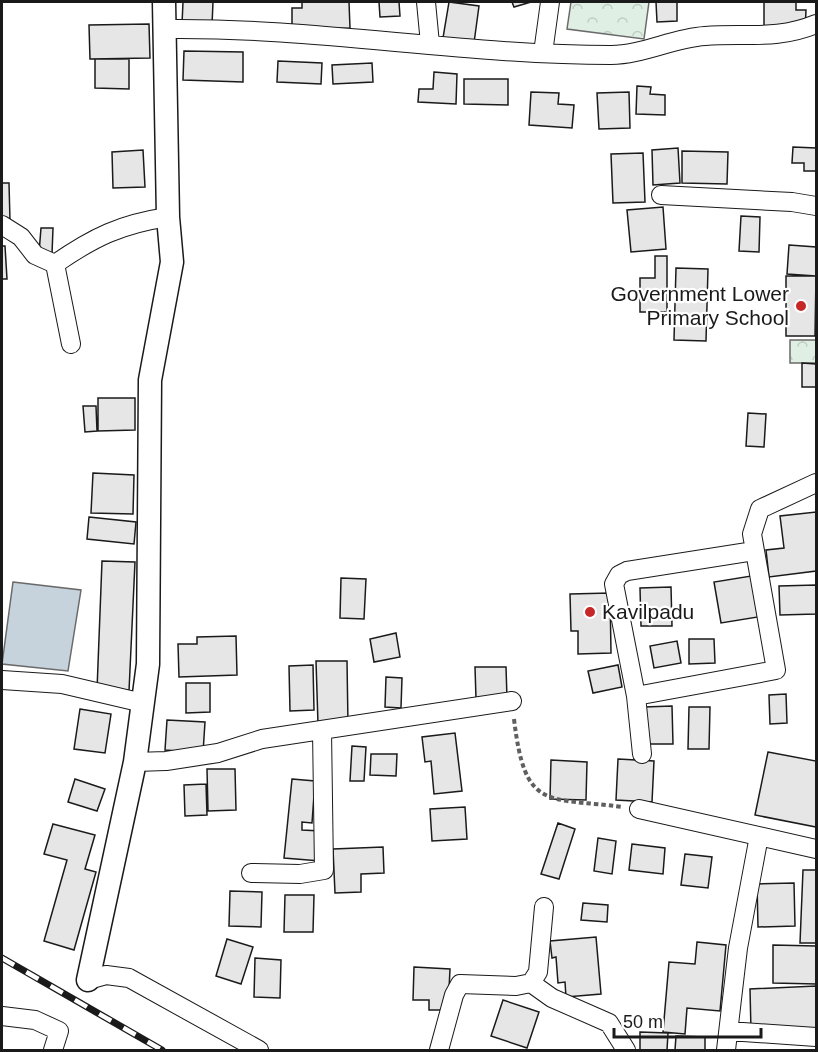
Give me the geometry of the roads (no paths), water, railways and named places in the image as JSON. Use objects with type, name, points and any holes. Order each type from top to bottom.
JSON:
[{"type":"street","points":[[164,2],[168,217],[172,262],[150,380],[148,664],[135,762],[88,980],[106,975],[129,978],[259,1050]]},
{"type":"street","points":[[426,2],[430,44]]},
{"type":"street","points":[[543,53],[550,2]]},
{"type":"street","points":[[165,29],[218,28],[430,44],[484,51],[614,55],[704,36],[794,33],[816,24]]},
{"type":"street","points":[[661,195],[792,202],[816,206]]},
{"type":"street","points":[[55,264],[89,241],[115,228],[168,217]]},
{"type":"street","points":[[2,225],[21,237],[35,255],[55,264]]},
{"type":"street","points":[[55,264],[71,344]]},
{"type":"street","points":[[636,696],[776,670],[752,534],[760,509],[816,483]]},
{"type":"street","points":[[642,754],[636,696],[614,584],[620,575],[627,571],[754,551]]},
{"type":"street","points":[[2,680],[62,684],[143,703]]},
{"type":"street","points":[[135,762],[166,761],[218,753],[262,739],[512,701]]},
{"type":"street","points":[[251,873],[300,874],[324,870],[322,730]]},
{"type":"street","points":[[639,809],[816,849]]},
{"type":"street","points":[[726,1050],[738,948],[759,836]]},
{"type":"street","points":[[531,983],[537,972],[544,907]]},
{"type":"street","points":[[439,1050],[454,995],[460,984],[516,986],[531,983],[552,998],[609,1023],[626,1050]]},
{"type":"street","points":[[2,1016],[35,1020],[59,1030],[53,1050]]},
{"type":"street","points":[[729,1030],[816,1037]]},
{"type":"railway","points":[[2,958],[162,1050]]},
{"type":"place","name":"Government Lower Primary School","points":[[801,306]]},
{"type":"place","name":"Kavilpadu","points":[[590,612]]}]
